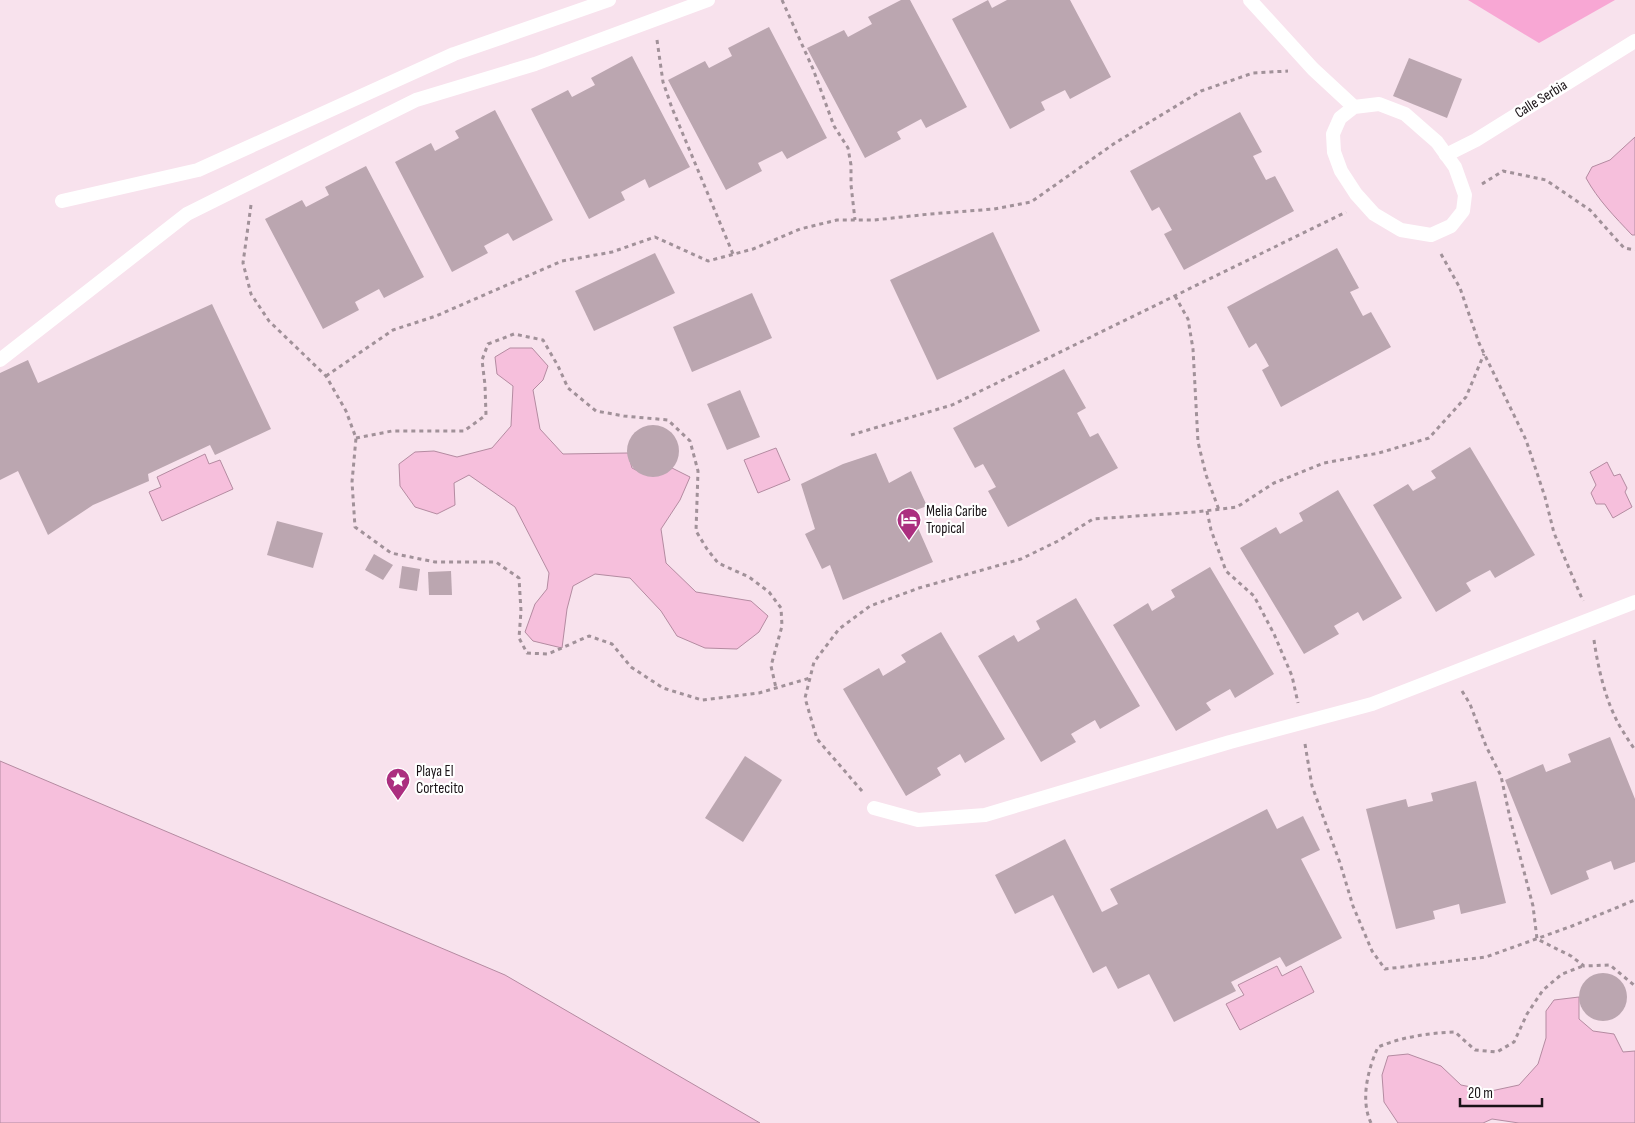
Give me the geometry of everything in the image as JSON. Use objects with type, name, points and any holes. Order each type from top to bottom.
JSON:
[{"type":"lane","points":[[62,200],[198,170],[454,54],[609,0]]},
{"type":"lane","points":[[0,360],[186,214],[416,100],[535,64],[708,0]]},
{"type":"lane","points":[[1250,0],[1313,69],[1354,107]]},
{"type":"lane","name":"Calle Serbia","points":[[1446,155],[1476,140],[1635,41]]},
{"type":"lane","points":[[1379,104],[1405,114],[1437,142],[1455,167],[1465,195],[1463,211],[1451,226],[1431,236],[1401,230],[1374,214],[1356,194],[1342,171],[1334,152],[1333,134],[1340,118],[1354,107],[1379,104]]},
{"type":"lane","points":[[874,808],[918,820],[986,815],[1230,742],[1372,704],[1635,602]]},
{"type":"path","points":[[782,0],[813,69],[834,126],[848,148],[855,220]]},
{"type":"path","points":[[656,20],[658,55],[663,82],[733,254]]},
{"type":"path","points":[[326,376],[393,330],[436,316],[562,261],[612,252],[656,237],[708,261],[754,249],[800,229],[837,220],[874,220],[994,209],[1031,202],[1115,143],[1201,91],[1253,74],[1313,69]]},
{"type":"path","points":[[1465,195],[1503,171],[1546,180],[1590,210],[1624,248],[1635,250]]},
{"type":"path","points":[[259,178],[250,212],[243,264],[251,294],[269,321],[326,376],[346,411],[356,438],[352,482],[355,527],[391,553],[435,562],[496,562],[519,578],[520,638],[527,653],[548,654],[589,636],[612,644],[631,667],[663,688],[702,700],[759,693],[810,678]]},
{"type":"path","points":[[851,435],[952,405],[1364,203]]},
{"type":"path","points":[[1431,236],[1460,288],[1479,343],[1526,440],[1545,497],[1554,533],[1590,619],[1596,660],[1606,693],[1618,723],[1635,750]]},
{"type":"path","points":[[1175,296],[1188,319],[1193,349],[1198,442],[1206,475],[1219,510]]},
{"type":"path","points":[[356,438],[392,431],[464,431],[486,415],[486,385],[482,360],[488,344],[514,334],[542,340],[558,366],[568,388],[596,410],[624,416],[668,420],[690,441],[698,471],[696,532],[718,562],[749,577],[770,592],[781,608],[782,626],[771,666],[776,688]]},
{"type":"path","points":[[874,808],[854,780],[817,739],[805,698],[814,662],[839,629],[870,606],[919,588],[1021,559],[1058,541],[1093,519],[1237,507],[1274,483],[1324,463],[1379,453],[1429,438],[1466,397],[1484,354]]},
{"type":"path","points":[[1452,673],[1470,704],[1486,746],[1501,776],[1532,906],[1537,939]]},
{"type":"path","points":[[1385,969],[1486,957],[1572,926],[1635,900]]},
{"type":"path","points":[[1537,939],[1571,956],[1584,966]]},
{"type":"path","points":[[1371,1123],[1366,1108],[1368,1079],[1370,1064],[1378,1047],[1394,1040],[1435,1032],[1455,1032],[1475,1050],[1497,1052],[1514,1042],[1543,990],[1562,974],[1584,966],[1610,965],[1635,986]]},
{"type":"shaded area","points":[[1468,0],[1615,0],[1539,43]]},
{"type":"shaded area","points":[[1635,137],[1635,235],[1632,235],[1601,201],[1586,178],[1592,167],[1610,160]]},
{"type":"shaded area","points":[[510,348],[532,348],[548,366],[543,380],[533,390],[540,429],[563,454],[628,453],[632,468],[643,473],[652,475],[672,468],[690,477],[680,500],[661,529],[666,563],[696,592],[751,601],[768,616],[759,632],[737,649],[705,648],[677,636],[661,611],[630,578],[595,574],[573,586],[567,609],[562,648],[533,641],[525,632],[535,604],[547,589],[549,573],[515,507],[469,475],[454,483],[455,505],[437,514],[415,507],[400,486],[399,464],[415,452],[434,451],[457,457],[492,448],[511,426],[513,386],[497,374],[495,357]]},
{"type":"shaded area","points":[[776,448],[790,480],[758,493],[744,460]]},
{"type":"shaded area","points":[[205,454],[209,464],[220,460],[233,489],[162,521],[149,492],[161,487],[157,477]]},
{"type":"shaded area","points":[[1607,462],[1614,476],[1620,474],[1627,488],[1625,492],[1632,507],[1613,518],[1605,504],[1596,504],[1591,493],[1596,485],[1590,472]]},
{"type":"shaded area","points":[[0,761],[505,975],[760,1123],[0,1123]]},
{"type":"shaded area","points":[[1277,966],[1282,976],[1301,966],[1314,992],[1240,1030],[1226,1004],[1244,995],[1238,985]]},
{"type":"shaded area","points":[[1579,997],[1579,1019],[1593,1031],[1614,1034],[1623,1052],[1635,1051],[1635,1123],[1519,1123],[1492,1119],[1483,1123],[1398,1123],[1384,1102],[1382,1075],[1388,1056],[1408,1054],[1441,1066],[1461,1085],[1491,1091],[1519,1085],[1538,1064],[1546,1038],[1546,1011],[1554,1000]]},
{"type":"building","points":[[901,0],[910,0],[967,107],[926,128],[921,119],[897,132],[901,139],[865,158],[807,48],[844,30],[848,37],[872,24],[868,17]]},
{"type":"building","points":[[988,0],[992,8],[1007,0],[1070,0],[1111,77],[1070,99],[1065,90],[1041,102],[1045,110],[1010,129],[952,19]]},
{"type":"building","points":[[769,27],[827,138],[787,159],[782,151],[758,163],[762,171],[726,190],[668,80],[705,61],[709,68],[732,56],[728,48]]},
{"type":"building","points":[[632,56],[690,167],[649,188],[645,179],[621,192],[625,200],[589,219],[531,109],[568,90],[572,97],[595,85],[591,78]]},
{"type":"building","points":[[1409,58],[1462,79],[1447,118],[1393,96]]},
{"type":"building","points":[[495,110],[553,220],[513,241],[508,233],[484,246],[488,253],[452,272],[395,162],[431,143],[435,151],[459,138],[455,131]]},
{"type":"building","points":[[1240,112],[1262,152],[1253,156],[1266,180],[1275,176],[1294,211],[1184,270],[1164,234],[1172,230],[1159,207],[1152,211],[1130,171]]},
{"type":"building","points":[[366,166],[424,277],[384,298],[379,289],[355,302],[359,310],[323,329],[265,219],[302,200],[306,207],[329,195],[325,187]]},
{"type":"building","points":[[993,232],[1040,331],[937,380],[890,280]]},
{"type":"building","points":[[1337,248],[1359,288],[1350,292],[1363,316],[1371,312],[1391,347],[1281,407],[1262,370],[1269,366],[1256,343],[1249,348],[1227,307]]},
{"type":"building","points":[[655,253],[675,293],[594,331],[575,291]]},
{"type":"building","points":[[752,293],[772,338],[692,372],[673,327]]},
{"type":"building","points":[[212,304],[271,429],[215,455],[210,445],[148,474],[149,481],[93,505],[48,535],[18,471],[0,480],[0,373],[28,360],[38,383]]},
{"type":"building","points":[[1064,369],[1086,408],[1077,413],[1090,437],[1098,433],[1118,468],[1008,527],[988,491],[996,487],[983,464],[975,468],[953,428]]},
{"type":"building","points":[[740,390],[760,437],[727,450],[707,404]]},
{"type":"building","points":[[653,425],[663,427],[671,433],[677,441],[679,451],[677,461],[671,469],[663,475],[653,477],[643,475],[635,469],[629,461],[627,451],[629,441],[635,433],[643,427]]},
{"type":"building","points":[[1470,447],[1535,555],[1495,578],[1490,570],[1466,583],[1471,591],[1436,612],[1373,505],[1408,484],[1413,491],[1436,478],[1431,471]]},
{"type":"building","points":[[876,453],[889,483],[911,471],[927,506],[911,512],[933,562],[843,600],[830,565],[822,569],[805,534],[815,529],[801,484],[843,464]]},
{"type":"building","points":[[1338,490],[1402,598],[1363,621],[1358,612],[1334,626],[1339,634],[1304,654],[1240,548],[1276,527],[1280,534],[1303,521],[1299,513]]},
{"type":"building","points":[[277,521],[323,533],[313,568],[267,555]]},
{"type":"building","points":[[374,554],[393,565],[383,580],[365,570]]},
{"type":"building","points":[[402,566],[420,569],[417,591],[399,588]]},
{"type":"building","points":[[1210,567],[1274,674],[1235,698],[1230,689],[1206,703],[1211,710],[1176,731],[1113,625],[1148,603],[1152,611],[1175,597],[1171,590]]},
{"type":"building","points":[[451,571],[452,595],[429,595],[428,572]]},
{"type":"building","points":[[1076,598],[1140,706],[1100,729],[1095,720],[1071,734],[1076,742],[1041,762],[978,656],[1014,635],[1018,642],[1040,629],[1036,621]]},
{"type":"building","points":[[941,632],[1005,739],[965,763],[960,754],[937,768],[941,775],[906,796],[843,689],[879,668],[883,676],[906,662],[901,655]]},
{"type":"building","points":[[1610,737],[1635,799],[1635,862],[1614,870],[1611,861],[1586,871],[1589,879],[1551,895],[1505,780],[1543,764],[1546,772],[1571,762],[1568,754]]},
{"type":"building","points":[[745,756],[782,780],[743,842],[705,818]]},
{"type":"building","points":[[1476,781],[1506,903],[1461,914],[1459,904],[1433,911],[1435,919],[1396,929],[1366,809],[1406,799],[1408,807],[1433,801],[1431,793]]},
{"type":"building","points":[[1267,809],[1277,829],[1303,816],[1320,850],[1301,859],[1342,938],[1286,967],[1280,957],[1231,982],[1236,991],[1174,1022],[1149,974],[1118,989],[1106,966],[1093,973],[1053,895],[1015,914],[995,875],[1065,839],[1102,912],[1118,904],[1110,889]]},
{"type":"building","points":[[1603,973],[1612,975],[1620,980],[1625,988],[1627,997],[1625,1006],[1620,1014],[1612,1019],[1603,1021],[1594,1019],[1586,1014],[1581,1006],[1579,997],[1581,988],[1586,980],[1594,975]]},
{"type":"place","name":"Melia Caribe Tropical","points":[[909,541]]},
{"type":"place","name":"Playa El Cortecito","points":[[398,801]]}]
